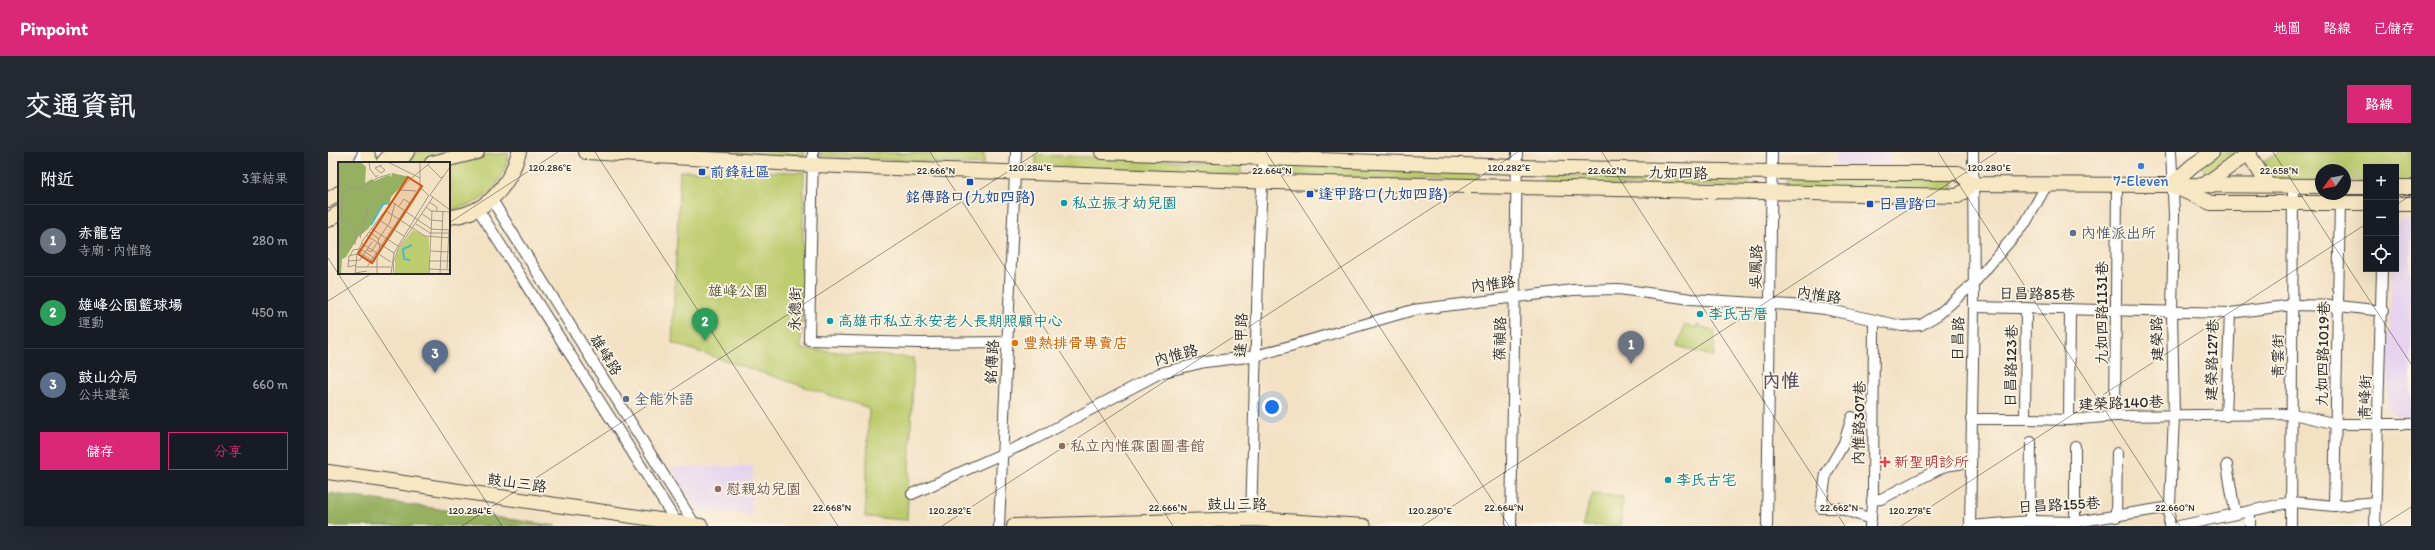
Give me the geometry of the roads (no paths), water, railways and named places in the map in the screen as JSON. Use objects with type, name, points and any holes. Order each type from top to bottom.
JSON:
[{"type":"street","points":[[359,162],[363,152]]},
{"type":"street","points":[[367,152],[370,162]]},
{"type":"street","points":[[384,162],[392,152]]},
{"type":"street","points":[[400,162],[407,152]]},
{"type":"street","points":[[436,162],[477,152]]},
{"type":"street","points":[[450,217],[478,209],[492,200],[505,186],[515,168],[519,152]]},
{"type":"street","name":"九如四路","points":[[586,152],[813,158],[1015,172],[1261,181],[1958,196],[1973,184],[1958,173],[1772,172],[1517,167],[1264,154],[1102,152]]},
{"type":"street","name":"銘傳路","points":[[999,526],[1016,152]]},
{"type":"street","name":"葆禎路","points":[[1511,526],[1517,152]]},
{"type":"street","name":"吳鳳路","points":[[1767,526],[1772,152]]},
{"type":"street","name":"日昌路","points":[[1971,526],[1971,419],[1974,307],[1973,152]]},
{"type":"street","name":"建榮路","points":[[2169,526],[2174,416],[2172,311],[2174,214],[2171,185],[2171,152]]},
{"type":"street","points":[[2171,185],[2196,162],[2212,152]]},
{"type":"street","points":[[2204,185],[2249,153],[2268,185]]},
{"type":"street","name":"逢甲路","points":[[1251,519],[1261,181],[1264,154]]},
{"type":"street","name":"永德街","points":[[813,158],[809,340],[920,343],[1008,342]]},
{"type":"street","points":[[1973,184],[2046,186],[2315,186]]},
{"type":"street","name":"九如四路1131巷","points":[[2115,416],[2118,310],[2117,185]]},
{"type":"street","points":[[2171,185],[2211,203],[2363,203]]},
{"type":"street","name":"青雲街","points":[[2291,526],[2293,414],[2293,185]]},
{"type":"street","name":"內惟路","points":[[912,494],[1002,454],[1160,373],[1205,362],[1256,356],[1413,310],[1573,290],[1620,289],[1691,299],[1825,309],[1902,326],[1921,324],[1939,314],[1974,283],[2026,222],[2046,186]]},
{"type":"street","points":[[2351,187],[2363,187]]},
{"type":"street","points":[[2399,188],[2411,188]]},
{"type":"street","points":[[328,200],[338,194]]},
{"type":"street","name":"雄峰路","points":[[492,200],[698,526]]},
{"type":"street","name":"九如四路1019巷","points":[[2334,506],[2338,424],[2340,202]]},
{"type":"street","points":[[2399,204],[2411,204]]},
{"type":"street","name":"雄峰路","points":[[478,209],[677,523]]},
{"type":"street","name":"青峰街","points":[[2375,526],[2383,310],[2382,272]]},
{"type":"street","points":[[2230,313],[2293,305],[2339,306],[2383,310]]},
{"type":"street","name":"日昌路85巷","points":[[1974,307],[2172,311]]},
{"type":"street","name":"日昌路123巷","points":[[1971,419],[2025,419],[2026,308]]},
{"type":"street","points":[[2069,420],[2070,309]]},
{"type":"street","name":"建榮路127巷","points":[[2172,311],[2230,313],[2226,416]]},
{"type":"street","name":"內惟路307巷","points":[[1870,522],[1872,500],[1874,320]]},
{"type":"street","name":"建榮路140巷","points":[[2025,419],[2069,420],[2115,416],[2226,416],[2293,414],[2338,424],[2411,424]]},
{"type":"street","points":[[1852,417],[1844,443],[1826,474],[1821,508],[1839,508],[1870,522]]},
{"type":"street","points":[[2030,521],[2031,442]]},
{"type":"street","points":[[2075,446],[2075,524]]},
{"type":"street","points":[[2116,517],[2117,453]]},
{"type":"street","points":[[1872,500],[1881,499],[1944,466],[1971,462]]},
{"type":"street","points":[[2227,465],[2235,512]]},
{"type":"street","name":"鼓山三路","points":[[328,472],[698,526]]},
{"type":"street","points":[[2179,526],[2235,512],[2250,512],[2292,502],[2334,506],[2375,502]]},
{"type":"street","name":"日昌路155巷","points":[[1971,526],[2030,521],[2075,524],[2171,507]]},
{"type":"street","points":[[2250,512],[2250,526]]},
{"type":"street","name":"鼓山三路","points":[[1014,526],[1251,519],[1364,526]]},
{"type":"place","name":"7-Eleven","points":[[2141,166]]},
{"type":"place","name":"前鋒社區","points":[[702,172]]},
{"type":"place","name":"銘傳路口(九如四路)","points":[[970,182]]},
{"type":"place","name":"逢甲路口(九如四路)","points":[[1310,194]]},
{"type":"place","name":"私立振才幼兒園","points":[[1064,203]]},
{"type":"place","name":"日昌路口","points":[[1870,204]]},
{"type":"place","name":"內惟派出所","points":[[2073,233]]},
{"type":"place","name":"李氏古厝","points":[[1700,314]]},
{"type":"place","name":"高雄市私立永安老人長期照顧中心","points":[[830,321]]},
{"type":"place","name":"雄峰公園籃球場","points":[[705,341]]},
{"type":"place","name":"豐熱排骨專賣店","points":[[1015,343]]},
{"type":"place","name":"赤龍宮","points":[[1631,364]]},
{"type":"place","name":"鼓山分局","points":[[435,373]]},
{"type":"place","name":"全能外語","points":[[626,399]]},
{"type":"place","name":"私立內惟霖園圖書館","points":[[1062,446]]},
{"type":"place","name":"新聖明診所","points":[[1885,462]]},
{"type":"place","name":"李氏古宅","points":[[1668,480]]},
{"type":"place","name":"慰親幼兒園","points":[[718,489]]},
{"type":"district","name":"内惟","points":[[1781,380]]},
{"type":"park label","name":"雄峰公園","points":[[738,291]]}]
